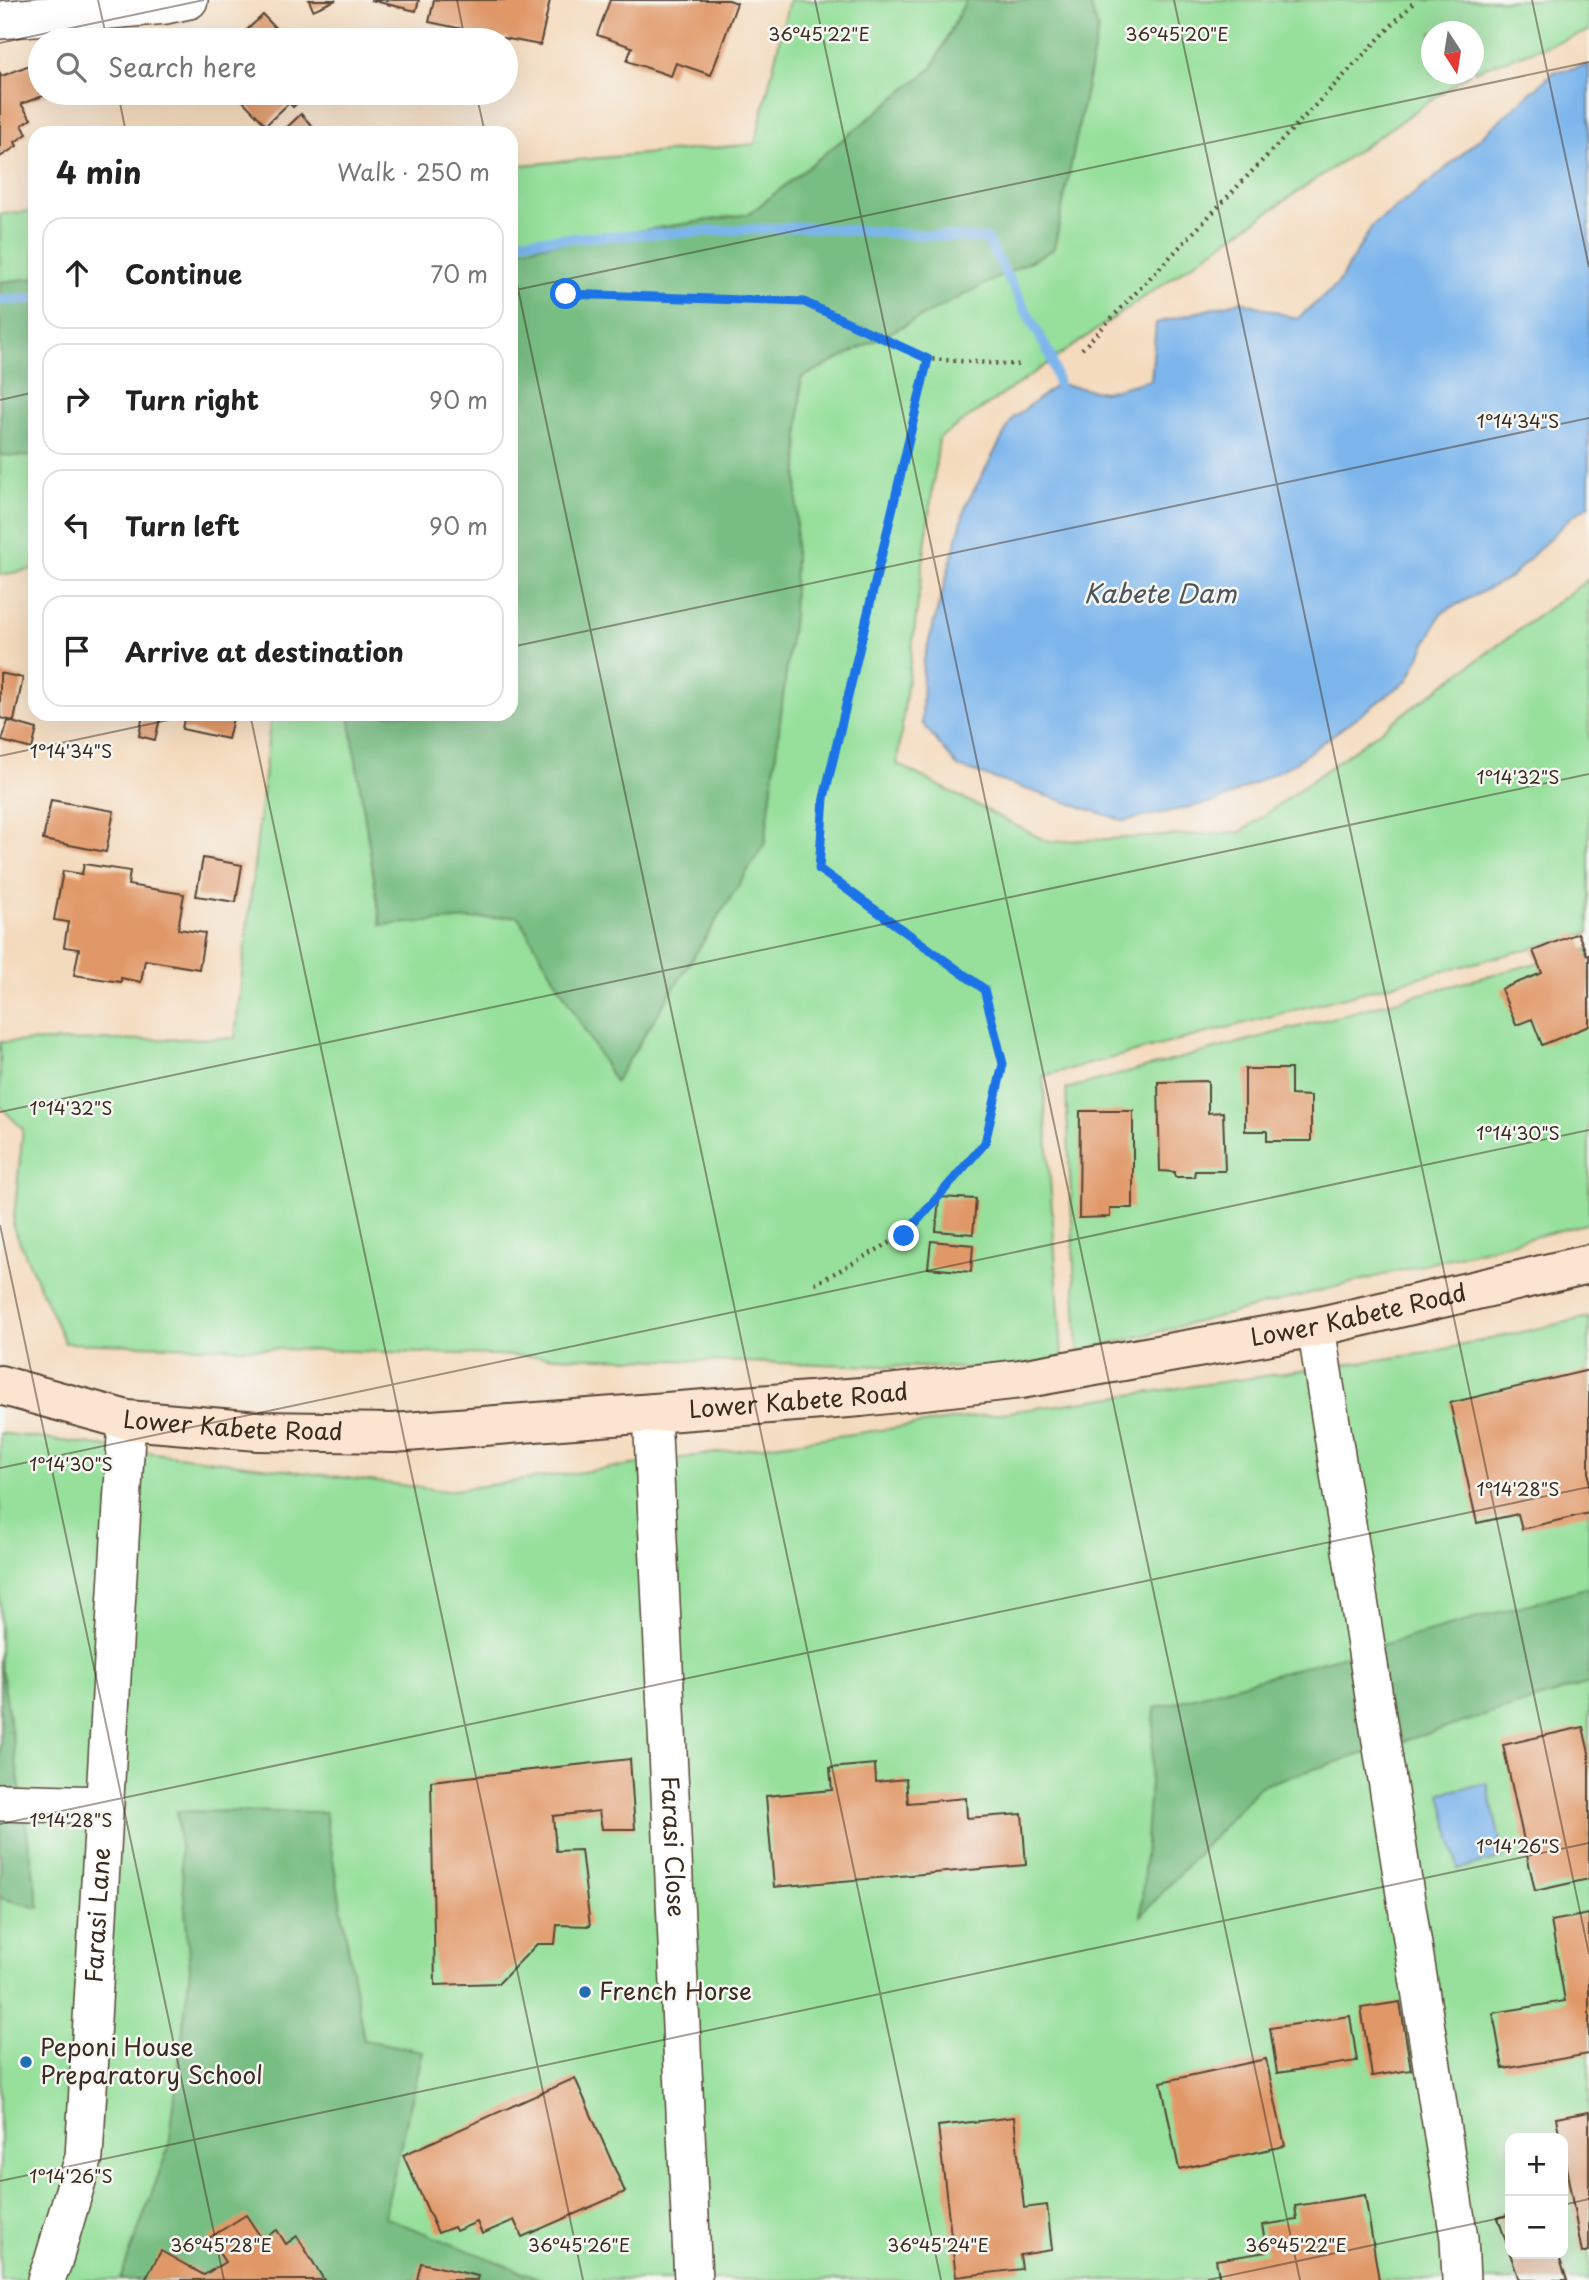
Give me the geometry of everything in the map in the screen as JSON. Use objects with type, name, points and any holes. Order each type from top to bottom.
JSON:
[{"type":"main road","name":"Lower Kabete Road","points":[[0,1385],[127,1420],[258,1430],[393,1433],[861,1397],[1021,1379],[1316,1327],[1589,1264]]},
{"type":"street","points":[[0,20],[166,5],[189,0]]},
{"type":"street","points":[[1316,1327],[1459,2238],[1461,2280]]},
{"type":"street","name":"Farasi Close","points":[[652,1413],[693,2280]]},
{"type":"street","name":"Farasi Lane","points":[[46,2280],[85,2157],[127,1420]]},
{"type":"street","points":[[0,1802],[105,1805]]},
{"type":"path","points":[[1082,349],[1416,0]]},
{"type":"path","points":[[566,294],[804,302],[928,359],[1021,365]]},
{"type":"path","points":[[815,1284],[904,1236],[985,1143],[1003,1064],[984,989],[819,869],[824,798],[928,359]]},
{"type":"green space","points":[[789,0],[1589,0],[1589,31],[1484,68],[1484,21],[1421,21],[1421,84],[1454,84],[939,438],[897,764],[1048,842],[1241,832],[1589,579],[1589,933],[1043,1076],[1063,1371],[65,1343],[13,1227],[23,1129],[0,1106],[0,1042],[235,1038],[270,721],[518,721],[518,165],[755,144]]},
{"type":"green space","points":[[966,0],[1089,0],[1098,30],[1054,249],[801,378],[793,617],[765,843],[615,1082],[518,916],[381,925],[350,721],[518,721],[518,249],[749,214],[932,68]]},
{"type":"green space","points":[[28,212],[28,570],[0,575],[0,214]]},
{"type":"green space","points":[[28,279],[28,457],[0,455],[0,282]]},
{"type":"green space","points":[[1589,949],[1589,1223],[1078,1352],[1066,1089]]},
{"type":"green space","points":[[1589,1317],[1589,2280],[0,2280],[0,1433],[447,1491],[1427,1353]]},
{"type":"green space","points":[[1589,1587],[1589,1683],[1260,1786],[1141,1916],[1155,1708]]},
{"type":"green space","points":[[0,1659],[39,1908],[0,1898]]},
{"type":"green space","points":[[177,1811],[325,1812],[364,2040],[423,2051],[384,2217],[543,2280],[120,2280],[169,2146],[190,1969]]},
{"type":"water","name":"Kabete Dam","points":[[1589,65],[1589,505],[1571,517],[1511,577],[1441,613],[1408,680],[1293,764],[1219,801],[1124,821],[958,767],[922,723],[923,663],[966,505],[1013,418],[1058,384],[1104,392],[1151,380],[1156,323],[1241,301],[1297,319],[1337,285],[1372,226],[1435,178],[1554,72]]},
{"type":"water","points":[[1487,1783],[1504,1858],[1458,1869],[1441,1793]]},
{"type":"building","points":[[309,0],[336,0],[313,10]]},
{"type":"building","points":[[370,0],[419,0],[416,11]]},
{"type":"building","points":[[434,0],[550,0],[540,45],[518,41],[518,28],[458,28],[429,22]]},
{"type":"building","points":[[610,0],[729,0],[737,3],[711,75],[676,63],[671,76],[627,61],[632,47],[597,35]]},
{"type":"building","points":[[263,15],[275,28],[249,28]]},
{"type":"building","points":[[28,66],[28,101],[21,104],[31,119],[22,125],[27,134],[15,142],[17,146],[0,157],[0,73],[2,76]]},
{"type":"building","points":[[247,105],[287,105],[266,125]]},
{"type":"building","points":[[301,114],[312,126],[288,126]]},
{"type":"building","points":[[0,673],[23,678],[14,721],[0,718]]},
{"type":"building","points":[[8,721],[37,729],[32,749],[2,741]]},
{"type":"building","points":[[142,721],[159,721],[155,740],[139,736]]},
{"type":"building","points":[[184,721],[232,721],[228,739],[182,729]]},
{"type":"building","points":[[51,800],[114,811],[106,852],[43,840]]},
{"type":"building","points":[[203,858],[242,865],[236,902],[196,896]]},
{"type":"building","points":[[84,864],[130,871],[128,885],[184,894],[178,929],[205,933],[199,969],[145,960],[141,982],[74,975],[79,949],[64,947],[68,922],[54,920],[63,871],[82,874]]},
{"type":"building","points":[[1578,933],[1587,955],[1589,954],[1589,1026],[1542,1045],[1532,1019],[1516,1025],[1501,989],[1542,973],[1533,951]]},
{"type":"building","points":[[1245,1069],[1291,1069],[1291,1095],[1311,1096],[1311,1141],[1267,1141],[1267,1131],[1245,1131]]},
{"type":"building","points":[[1208,1081],[1208,1113],[1223,1112],[1225,1171],[1195,1171],[1194,1177],[1175,1177],[1175,1172],[1160,1171],[1158,1082]]},
{"type":"building","points":[[1080,1111],[1133,1111],[1133,1208],[1110,1208],[1110,1217],[1079,1218]]},
{"type":"building","points":[[939,1197],[976,1199],[973,1234],[936,1231]]},
{"type":"building","points":[[931,1241],[973,1245],[971,1272],[928,1268]]},
{"type":"building","points":[[1589,1370],[1589,1513],[1522,1529],[1518,1514],[1477,1523],[1450,1403]]},
{"type":"building","points":[[1583,1727],[1589,1753],[1589,1879],[1535,1891],[1503,1745]]},
{"type":"building","points":[[630,1759],[635,1829],[602,1829],[599,1811],[553,1816],[556,1851],[581,1850],[590,1926],[557,1925],[555,1944],[537,1944],[499,1983],[435,1985],[431,1781]]},
{"type":"building","points":[[875,1764],[876,1782],[906,1779],[908,1803],[966,1798],[967,1818],[1022,1814],[1026,1865],[774,1887],[766,1796],[832,1790],[830,1768]]},
{"type":"building","points":[[1589,1914],[1589,2054],[1503,2069],[1493,2013],[1565,2001],[1551,1921]]},
{"type":"building","points":[[1400,2002],[1411,2070],[1372,2076],[1361,2008]]},
{"type":"building","points":[[1350,2016],[1357,2061],[1277,2073],[1270,2028]]},
{"type":"building","points":[[1266,2059],[1285,2146],[1179,2169],[1161,2082]]},
{"type":"building","points":[[575,2078],[625,2192],[522,2237],[514,2220],[482,2234],[477,2222],[456,2231],[454,2227],[438,2233],[403,2155]]},
{"type":"building","points":[[1589,2112],[1589,2251],[1582,2253],[1568,2178],[1568,2133],[1559,2133],[1556,2118]]},
{"type":"building","points":[[1014,2117],[1024,2208],[1047,2205],[1052,2250],[1020,2255],[1022,2269],[956,2277],[938,2126]]},
{"type":"building","points":[[1365,2195],[1379,2280],[1220,2280],[1216,2260],[1267,2252],[1262,2225],[1297,2220],[1295,2206]]},
{"type":"building","points":[[246,2215],[262,2239],[277,2230],[286,2244],[297,2236],[324,2280],[145,2280],[161,2251],[204,2275],[225,2262],[209,2238]]},
{"type":"building","points":[[1505,2216],[1505,2238],[1498,2218]]},
{"type":"building","points":[[1512,2259],[1560,2259],[1567,2280],[1519,2280]]},
{"type":"building","points":[[421,2263],[478,2276],[477,2280],[417,2280]]},
{"type":"waterway","points":[[518,241],[800,227],[987,239],[1051,357],[1058,384]]},
{"type":"waterway","points":[[0,300],[28,299]]},
{"type":"place","name":"French Horse","points":[[585,1992]]},
{"type":"place","name":"Peponi House Preparatory School","points":[[26,2062]]},
{"type":"route","points":[[566,294],[804,302],[928,359],[824,798],[819,869],[984,989],[1003,1064],[985,1143],[904,1236]]}]
